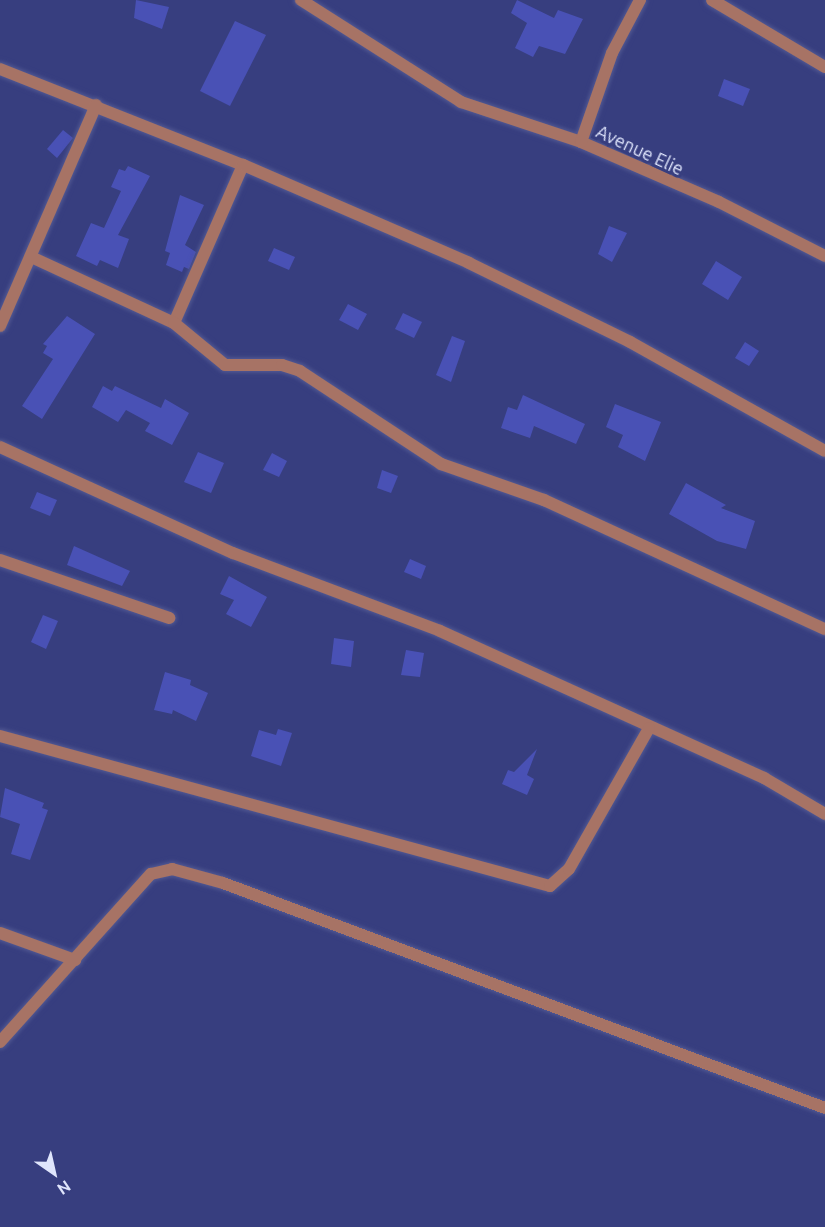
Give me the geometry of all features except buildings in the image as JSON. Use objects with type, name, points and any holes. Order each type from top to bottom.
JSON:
[{"type":"street","points":[[301,0],[453,97],[580,142]]},
{"type":"street","name":"Avenue Elie","points":[[640,0],[612,53],[580,142],[719,202],[825,256]]},
{"type":"street","points":[[712,0],[825,67]]},
{"type":"street","points":[[0,69],[243,165],[469,263],[630,342],[825,451]]},
{"type":"street","points":[[0,326],[96,105]]},
{"type":"street","points":[[174,323],[243,165]]},
{"type":"street","points":[[31,257],[174,323],[225,365],[282,365],[300,371],[441,464],[544,500],[825,630]]},
{"type":"street","points":[[0,447],[233,553],[440,632],[764,778],[825,814]]},
{"type":"street","points":[[0,560],[168,618]]},
{"type":"street","points":[[0,736],[550,886],[569,869],[649,728]]},
{"type":"street","points":[[0,1042],[151,874],[172,869],[223,883],[825,1108]]},
{"type":"street","points":[[0,933],[75,960]]}]
